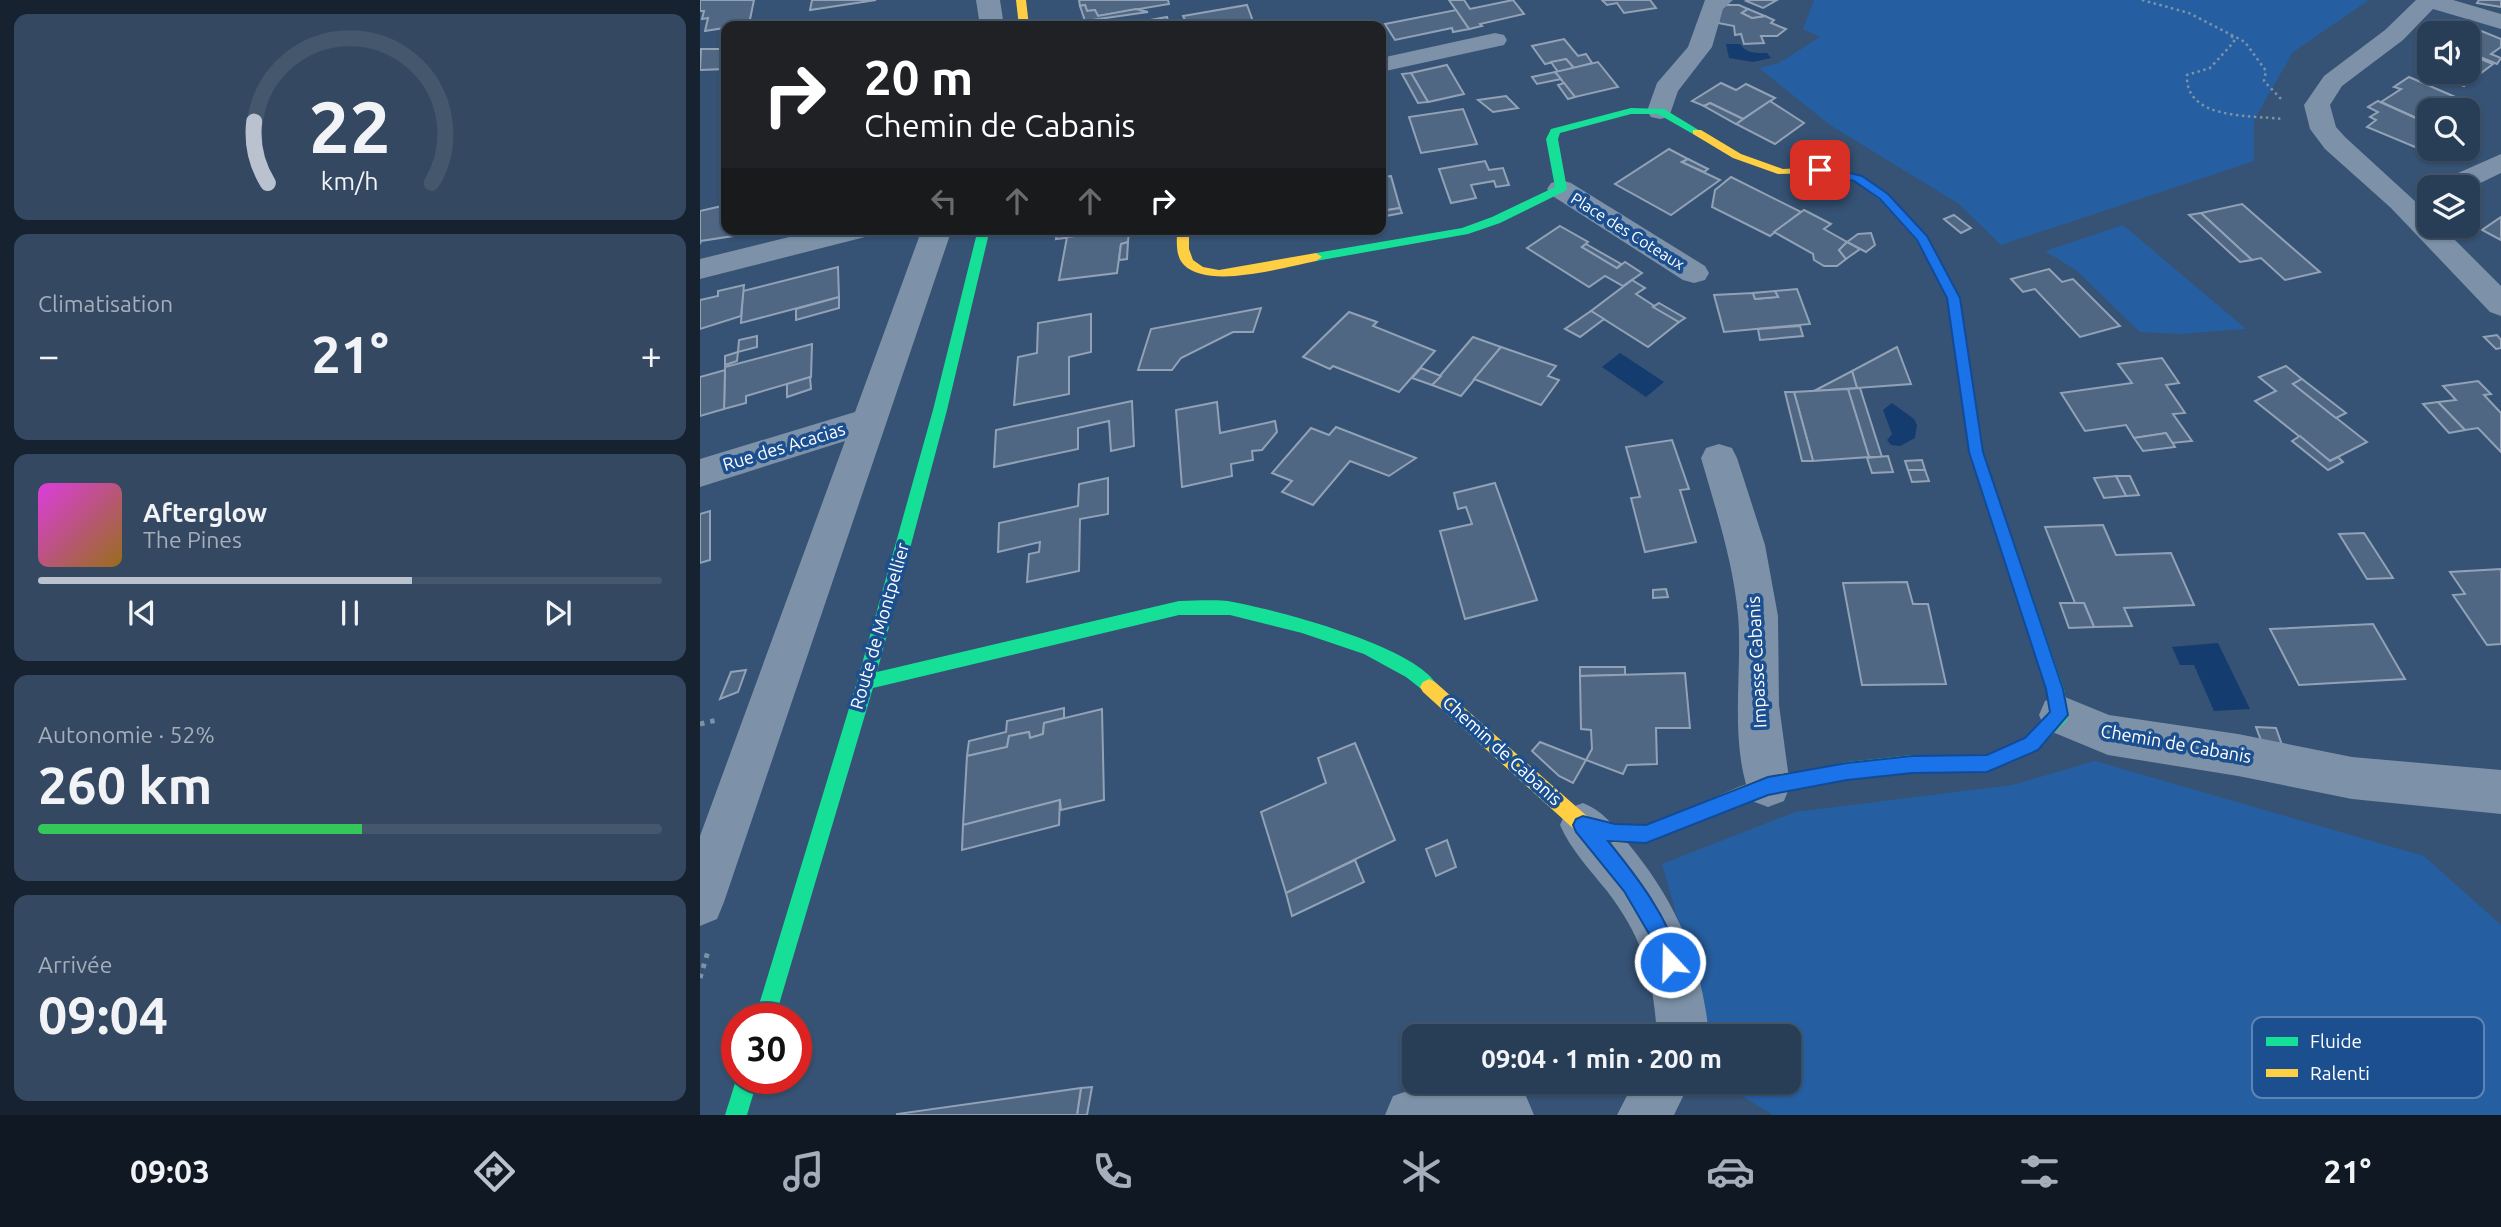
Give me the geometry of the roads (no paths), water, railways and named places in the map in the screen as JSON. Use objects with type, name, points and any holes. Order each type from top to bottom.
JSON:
[{"type":"street","points":[[989,0],[991,21]]},
{"type":"street","points":[[1021,0],[1023,21]]},
{"type":"street","points":[[1660,111],[1661,97],[1667,86],[1701,46],[1713,5],[1721,0]]},
{"type":"street","points":[[2501,22],[2429,0],[2385,43],[2333,81],[2317,105],[2323,129],[2335,144],[2401,202],[2501,305]]},
{"type":"street","points":[[1386,64],[1496,40]]},
{"type":"street","points":[[1182,235],[1181,250],[1190,267],[1219,274],[1464,231],[1496,220],[1561,189],[1552,139],[1555,131],[1630,111],[1660,111],[1737,156],[1782,172],[1820,170],[1858,178],[1884,197],[1922,239],[1954,298],[1976,452],[2054,689],[2060,715]]},
{"type":"street","points":[[2474,175],[2501,162]]},
{"type":"street","name":"Place des Coteaux","points":[[1561,189],[1694,273]]},
{"type":"street","points":[[2401,202],[2417,198]]},
{"type":"street","points":[[700,269],[835,235]]},
{"type":"street","points":[[700,902],[867,421],[935,235]]},
{"type":"street","name":"Route de Montpellier","points":[[770,1003],[866,682],[940,410],[983,235]]},
{"type":"street","name":"Rue des Acacias","points":[[700,473],[867,421]]},
{"type":"street","name":"Impasse Cabanis","points":[[1719,458],[1746,545],[1758,617],[1758,705],[1768,786]]},
{"type":"street","name":"Chemin de Cabanis","points":[[866,682],[1180,608],[1230,608],[1302,626],[1369,649],[1412,672],[1583,825],[1615,834],[1646,834],[1768,786],[1847,771],[1912,764],[1987,763],[2032,744],[2060,715],[2108,735],[2238,755],[2352,778],[2501,792]]},
{"type":"street","points":[[1583,825],[1631,884],[1664,940],[1677,984],[1682,1024]]},
{"type":"street","points":[[736,1115],[742,1094]]},
{"type":"street","points":[[1644,1115],[1657,1094]]},
{"type":"street","points":[[1412,1115],[1452,1104],[1488,1106],[1507,1115]]}]
